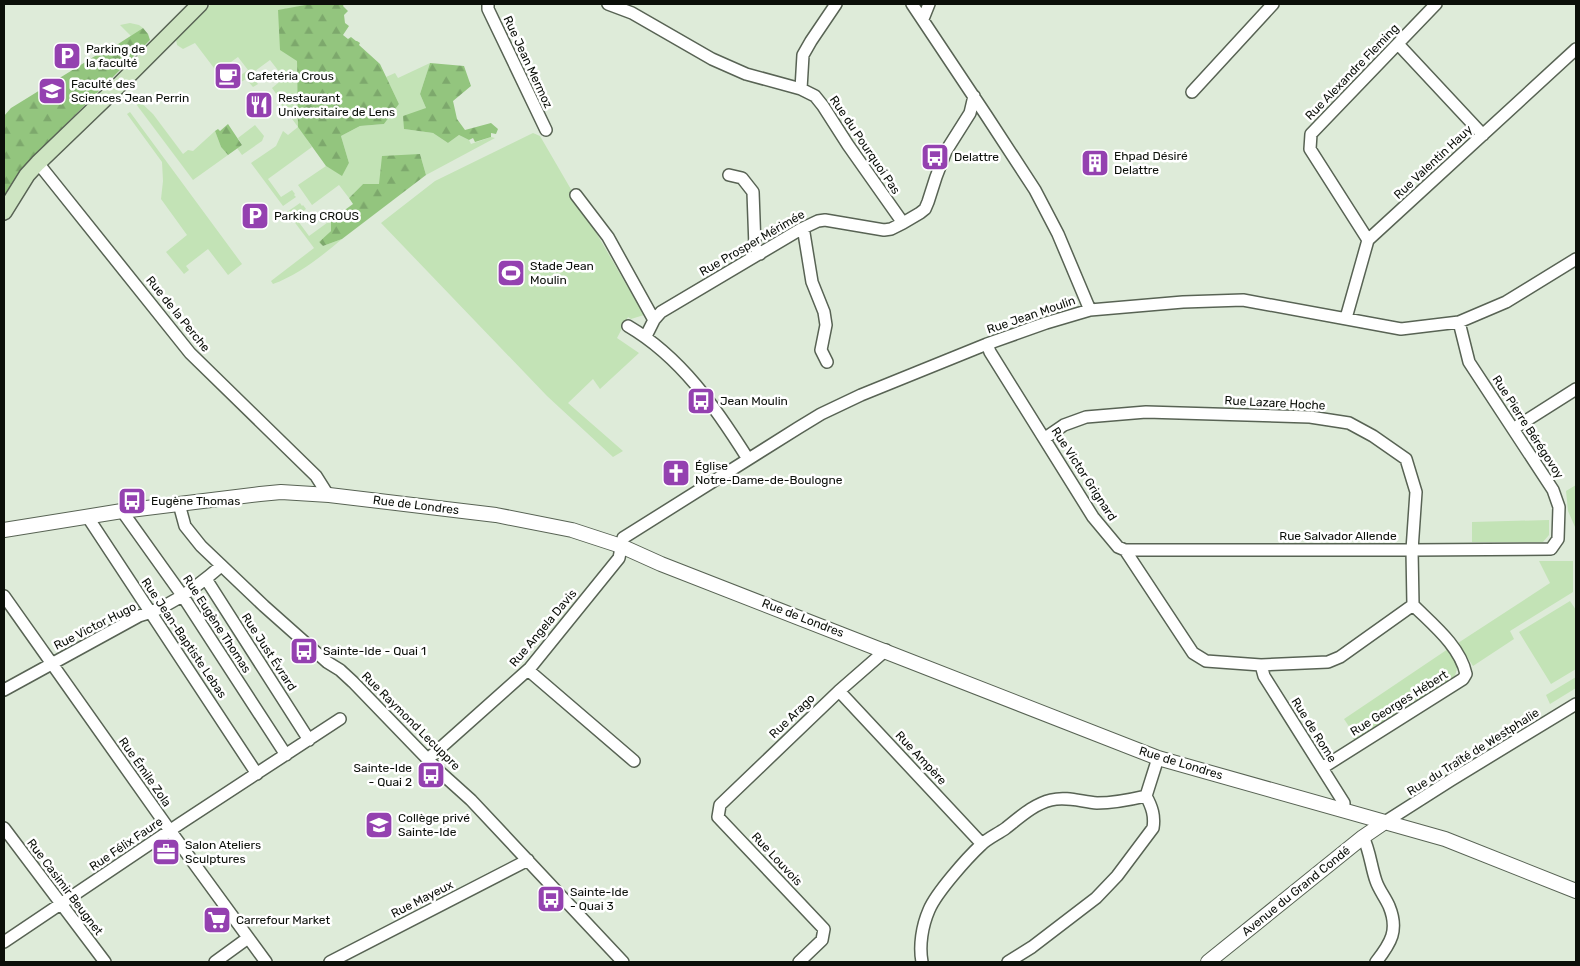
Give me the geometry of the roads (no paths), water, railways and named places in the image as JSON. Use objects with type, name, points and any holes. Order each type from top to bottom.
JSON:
[{"type":"main road","points":[[4,212],[27,175],[38,163],[200,4]]},
{"type":"street","name":"Rue Jean Mermoz","points":[[488,4],[488,9],[546,130]]},
{"type":"street","name":"Rue du Pourquoi Pas","points":[[608,4],[632,13],[720,63],[746,74],[801,89],[814,96],[823,106],[903,224]]},
{"type":"street","points":[[801,89],[803,55],[836,4]]},
{"type":"street","points":[[912,4],[1035,190],[1058,234],[1090,310]]},
{"type":"street","points":[[923,19],[930,4]]},
{"type":"street","points":[[1192,92],[1273,4]]},
{"type":"street","name":"Rue Alexandre Fleming","points":[[1368,240],[1310,149],[1311,134],[1436,4]]},
{"type":"street","points":[[1398,44],[1483,135]]},
{"type":"street","name":"Rue Valentin Hauy","points":[[1368,240],[1576,49]]},
{"type":"street","points":[[903,224],[925,209],[946,151],[970,113],[974,96]]},
{"type":"street","name":"Rue de la Perche","points":[[38,163],[190,353],[316,476],[328,494]]},
{"type":"street","points":[[729,175],[742,178],[754,192],[755,247],[760,254]]},
{"type":"street","points":[[576,195],[608,238],[654,320]]},
{"type":"street","name":"Rue Prosper Mérimée","points":[[646,336],[654,320],[661,312],[818,221],[826,220],[884,230],[903,224]]},
{"type":"street","points":[[802,229],[812,282],[824,312],[826,325],[821,350],[827,362]]},
{"type":"street","points":[[1346,318],[1368,240]]},
{"type":"street","name":"Rue Jean Moulin","points":[[621,546],[623,538],[821,414],[987,344],[1046,323],[1090,310],[1183,302],[1243,300],[1401,328],[1459,322],[1506,302],[1576,259]]},
{"type":"street","name":"Rue Pierre Bérégovoy","points":[[1459,322],[1469,362],[1553,490],[1559,507],[1558,538],[1551,548]]},
{"type":"street","points":[[628,326],[646,336],[666,353],[702,391],[748,459]]},
{"type":"street","name":"Rue Victor Grignard","points":[[987,344],[990,352],[1093,517],[1118,547],[1125,550],[1193,653],[1206,661],[1261,665]]},
{"type":"street","points":[[1513,429],[1576,389]]},
{"type":"street","name":"Rue Lazare Hoche","points":[[1044,438],[1064,425],[1086,418],[1146,412],[1310,417],[1349,422],[1406,459],[1416,492],[1412,550]]},
{"type":"street","name":"Rue de Londres","points":[[4,530],[122,511],[281,492],[328,494],[496,515],[572,530],[621,546],[661,564],[886,650],[1158,758],[1445,839],[1576,891]]},
{"type":"street","name":"Rue Raymond Lecuppre","points":[[179,504],[185,526],[201,546],[327,662],[340,670],[353,682],[471,800],[623,962]]},
{"type":"street","name":"Rue Eugène Thomas","points":[[122,511],[182,595],[286,755]]},
{"type":"street","name":"Rue Jean-Baptiste Lebas","points":[[87,516],[257,774]]},
{"type":"street","name":"Rue Angela Davis","points":[[428,759],[528,670],[619,558],[621,546]]},
{"type":"street","name":"Rue Salvador Allende","points":[[1125,550],[1551,548]]},
{"type":"street","points":[[1261,665],[1328,662],[1340,657],[1413,605],[1412,550]]},
{"type":"street","name":"Rue Victor Hugo","points":[[4,690],[139,616],[159,610],[206,579],[221,566]]},
{"type":"street","name":"Rue Just Évrard","points":[[206,579],[309,740]]},
{"type":"street","name":"Rue Émile Zola","points":[[4,596],[170,831],[266,962]]},
{"type":"street","name":"Rue Georges Hébert","points":[[1322,768],[1463,679],[1466,674],[1453,648],[1443,635],[1413,605]]},
{"type":"street","name":"Rue Arago","points":[[720,804],[839,691],[886,650]]},
{"type":"street","name":"Rue de Rome","points":[[1261,665],[1264,676],[1344,803],[1343,810]]},
{"type":"street","points":[[528,670],[634,761]]},
{"type":"street","name":"Rue Ampère","points":[[839,691],[982,844]]},
{"type":"street","name":"Rue du Traîté de Westphalie","points":[[1385,822],[1576,704]]},
{"type":"street","name":"Rue Félix Faure","points":[[4,942],[340,720]]},
{"type":"street","points":[[1008,962],[1032,947],[1096,898],[1117,876],[1153,828],[1152,808],[1146,796],[1158,758]]},
{"type":"street","points":[[922,962],[920,952],[924,923],[929,908],[949,880],[982,844],[1029,810],[1050,800],[1062,798],[1104,803],[1120,802],[1146,796]]},
{"type":"street","name":"Rue Louvois","points":[[720,804],[718,817],[824,929],[822,940],[799,962]]},
{"type":"street","name":"Avenue du Grand Condé","points":[[1208,962],[1363,837],[1385,822]]},
{"type":"street","name":"Rue Casimir Beugnet","points":[[4,828],[105,962]]},
{"type":"street","points":[[1363,837],[1367,844],[1378,886],[1390,910],[1394,927],[1390,943],[1376,962]]},
{"type":"street","name":"Rue Mayeux","points":[[330,962],[528,860]]},
{"type":"street","points":[[215,962],[248,938]]},
{"type":"place","name":"Parking de la faculté","points":[[67,56]]},
{"type":"place","name":"Cafetéria Crous","points":[[228,76]]},
{"type":"place","name":"Faculté des Sciences Jean Perrin","points":[[52,91]]},
{"type":"place","name":"Restaurant Universitaire de Lens","points":[[259,105]]},
{"type":"place","name":"Delattre","points":[[935,157]]},
{"type":"place","name":"Ehpad Désiré Delattre","points":[[1095,163]]},
{"type":"place","name":"Parking CROUS","points":[[255,216]]},
{"type":"place","name":"Stade Jean Moulin","points":[[511,273]]},
{"type":"place","name":"Jean Moulin","points":[[701,401]]},
{"type":"place","name":"Église Notre-Dame-de-Boulogne","points":[[676,473]]},
{"type":"place","name":"Eugène Thomas","points":[[132,501]]},
{"type":"place","name":"Sainte-Ide - Quai 1","points":[[304,651]]},
{"type":"place","name":"Sainte-Ide - Quai 2","points":[[431,775]]},
{"type":"place","name":"Collège privé Sainte-Ide","points":[[379,825]]},
{"type":"place","name":"Salon Ateliers Sculptures","points":[[166,852]]},
{"type":"place","name":"Sainte-Ide - Quai 3","points":[[551,899]]},
{"type":"place","name":"Carrefour Market","points":[[217,920]]}]
